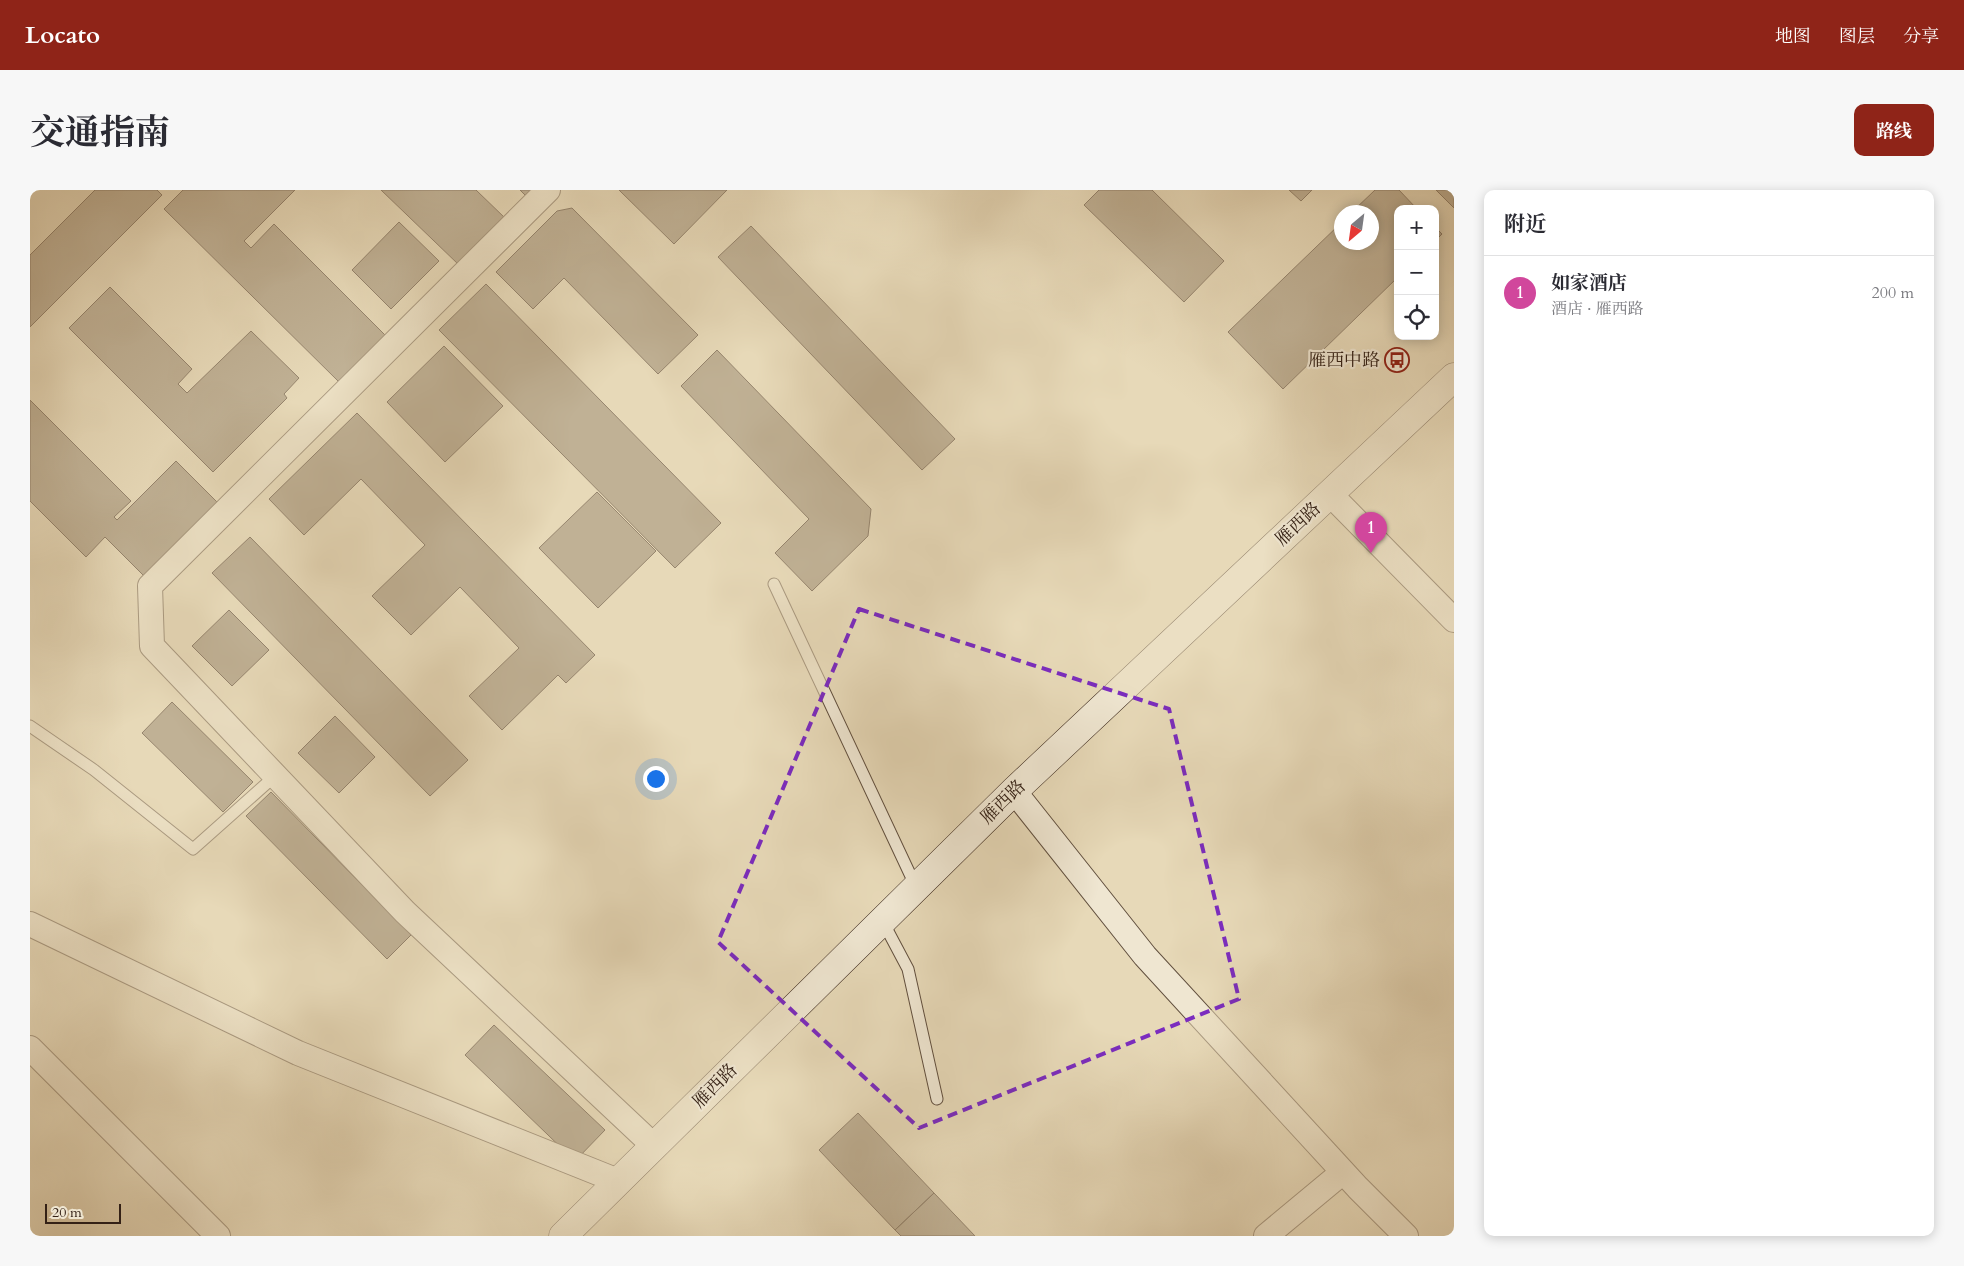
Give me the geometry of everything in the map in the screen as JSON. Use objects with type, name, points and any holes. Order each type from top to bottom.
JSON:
[{"type":"main road","name":"雁西路","points":[[563,1236],[1014,791],[1454,377]]},
{"type":"street","points":[[548,190],[150,586],[152,646],[405,912],[654,1146]]},
{"type":"street","points":[[1330,494],[1454,620]]},
{"type":"street","points":[[1014,791],[1144,956],[1344,1172],[1406,1236]]},
{"type":"street","points":[[30,924],[298,1053],[618,1181]]},
{"type":"street","points":[[30,1048],[218,1236]]},
{"type":"street","points":[[1266,1236],[1344,1172]]},
{"type":"lane","points":[[774,584],[916,887]]},
{"type":"lane","points":[[30,726],[94,770],[193,849],[275,776]]},
{"type":"lane","points":[[882,920],[908,969],[937,1099]]},
{"type":"highlighted area","points":[[859,609],[1169,709],[1239,999],[919,1128],[718,942]]},
{"type":"building","points":[[95,190],[157,190],[162,195],[30,327],[30,255]]},
{"type":"building","points":[[183,190],[295,190],[244,241],[251,248],[274,224],[386,336],[339,382],[164,209]]},
{"type":"building","points":[[381,190],[476,190],[505,218],[459,265]]},
{"type":"building","points":[[520,190],[538,190],[529,199]]},
{"type":"building","points":[[619,190],[727,190],[674,244]]},
{"type":"building","points":[[1099,190],[1152,190],[1224,261],[1184,302],[1084,205]]},
{"type":"building","points":[[1289,190],[1312,190],[1301,201]]},
{"type":"building","points":[[1375,190],[1399,190],[1413,205],[1394,205],[1394,281],[1283,389],[1228,332],[1334,230],[1334,250],[1379,250],[1379,205],[1359,205]]},
{"type":"building","points":[[1436,190],[1454,190],[1454,208]]},
{"type":"building","points":[[572,208],[698,335],[658,374],[564,278],[533,309],[496,272],[557,211]]},
{"type":"building","points":[[399,222],[439,261],[391,309],[352,270]]},
{"type":"building","points":[[751,226],[955,439],[922,470],[718,257]]},
{"type":"building","points":[[486,284],[721,523],[675,568],[439,330]]},
{"type":"building","points":[[110,287],[192,369],[178,384],[187,393],[251,331],[299,378],[284,394],[287,398],[213,472],[69,328]]},
{"type":"building","points":[[444,346],[503,406],[445,462],[387,402]]},
{"type":"building","points":[[717,350],[871,509],[868,536],[812,591],[775,553],[809,519],[681,386]]},
{"type":"building","points":[[30,400],[131,501],[114,517],[117,520],[176,461],[218,503],[144,576],[105,537],[86,557],[30,501]]},
{"type":"building","points":[[357,413],[595,655],[566,683],[558,675],[502,730],[469,696],[519,648],[460,587],[411,635],[372,596],[425,545],[361,479],[304,535],[269,499]]},
{"type":"building","points":[[597,492],[656,551],[598,608],[539,548]]},
{"type":"building","points":[[250,537],[468,760],[430,796],[212,573]]},
{"type":"building","points":[[229,610],[269,650],[232,686],[192,646]]},
{"type":"building","points":[[172,702],[253,782],[223,812],[142,733]]},
{"type":"building","points":[[335,716],[375,757],[339,793],[298,753]]},
{"type":"building","points":[[271,792],[411,935],[387,959],[246,816]]},
{"type":"building","points":[[494,1025],[605,1130],[575,1161],[465,1055]]},
{"type":"building","points":[[858,1113],[934,1193],[895,1230],[819,1150]]},
{"type":"building","points":[[934,1193],[975,1236],[901,1236],[895,1230]]},
{"type":"place","name":"雁西中路","points":[[1397,360]]},
{"type":"place","name":"如家酒店","points":[[1371,553]]}]
